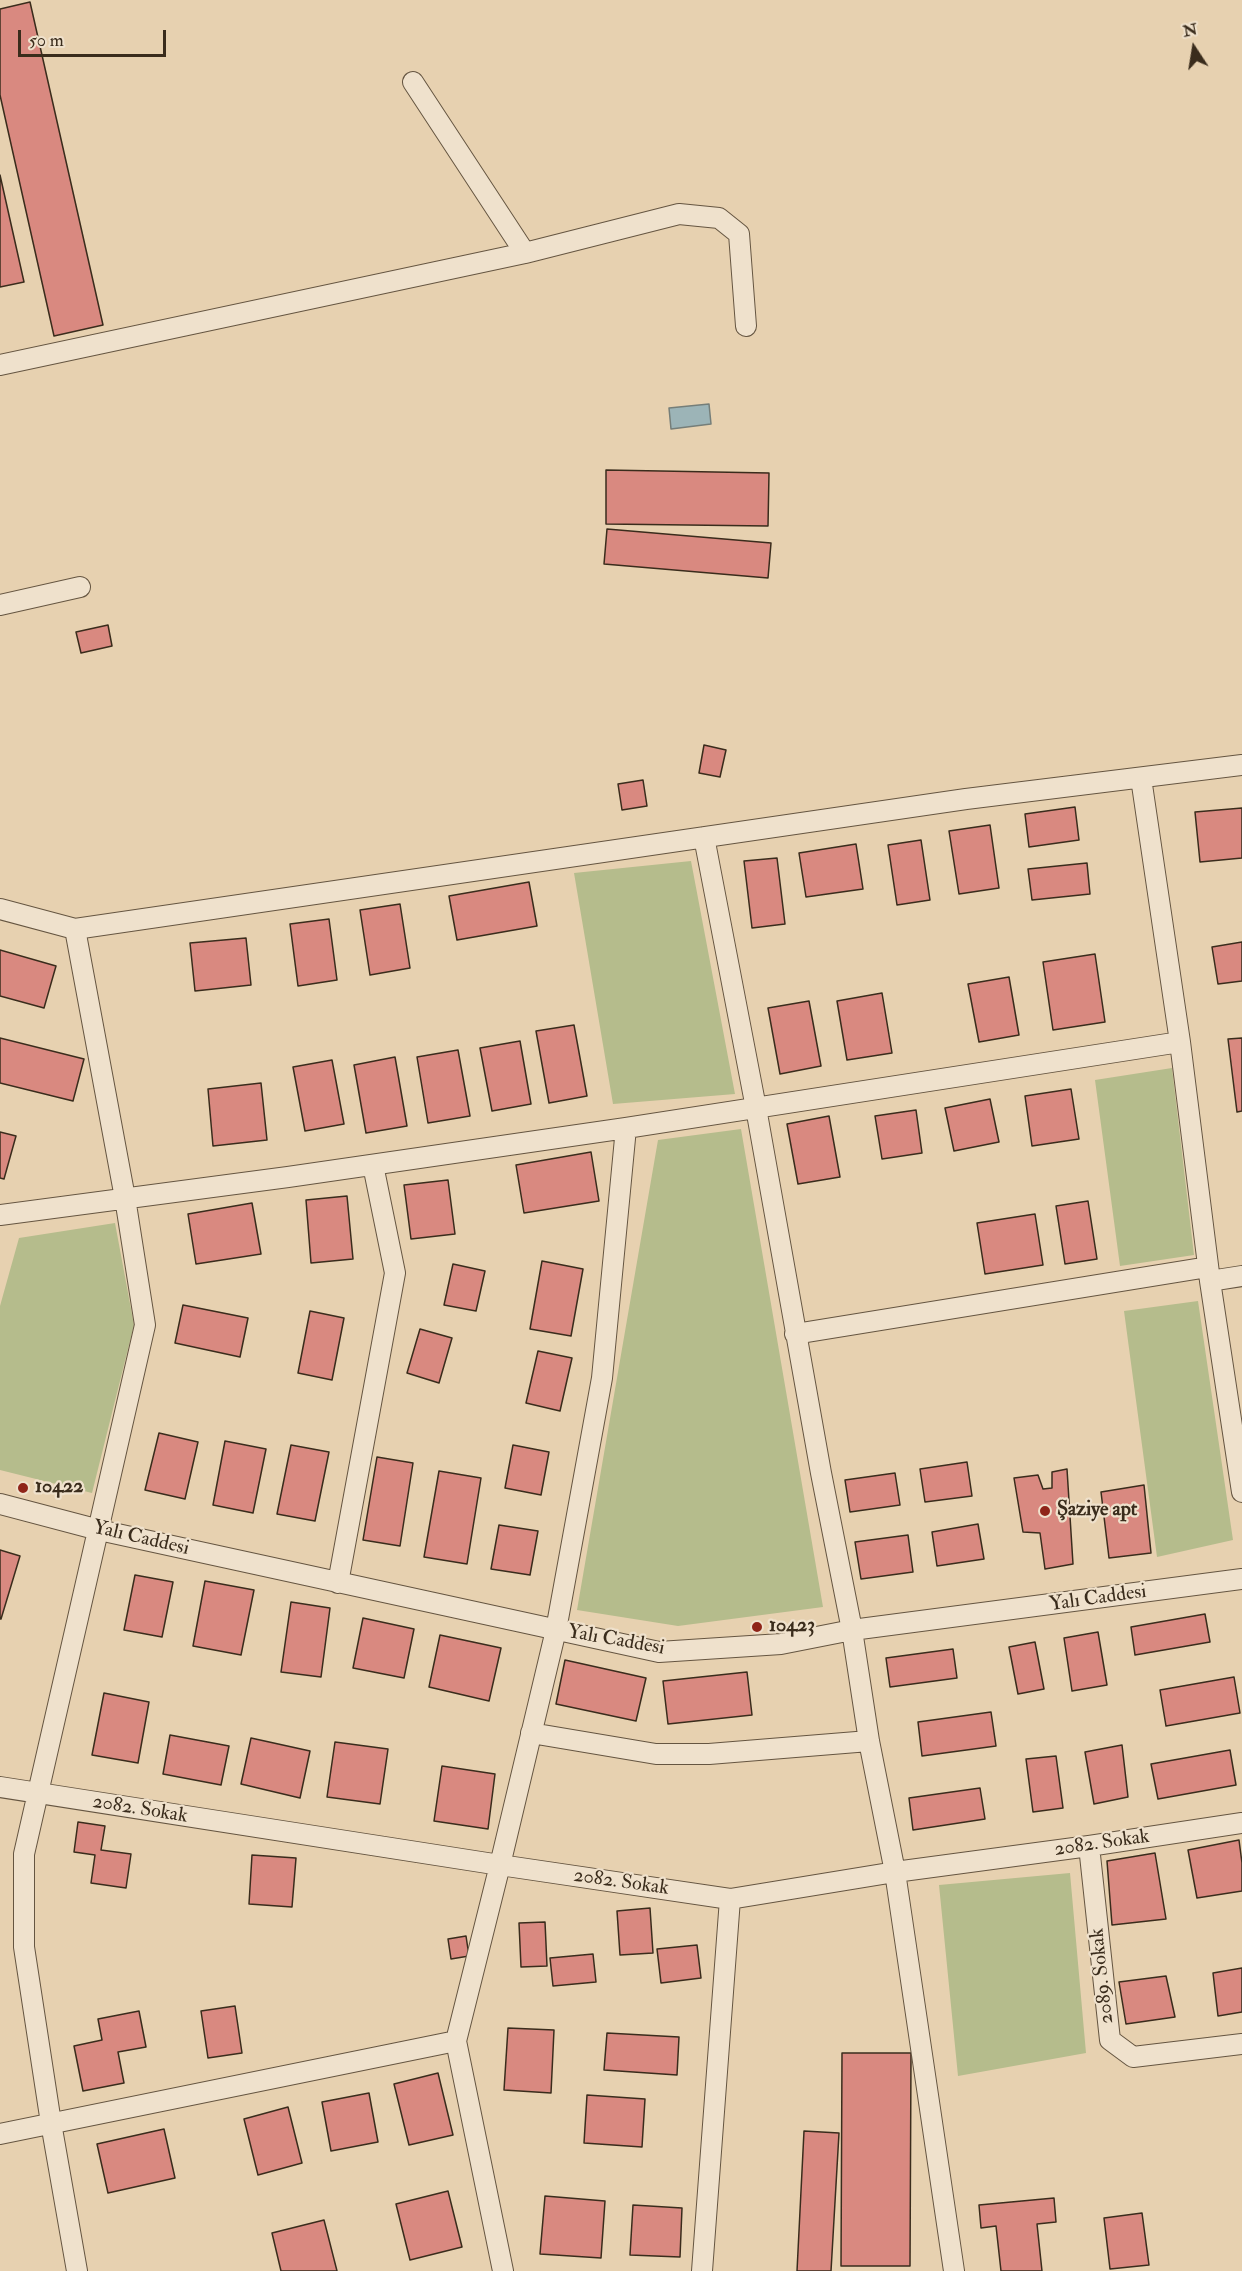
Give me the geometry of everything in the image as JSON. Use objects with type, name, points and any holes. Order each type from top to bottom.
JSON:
[{"type":"street","points":[[413,82],[525,253]]},
{"type":"street","points":[[0,365],[525,253],[679,214],[719,218],[739,234],[746,326]]},
{"type":"street","points":[[0,605],[80,587]]},
{"type":"street","points":[[0,909],[75,929],[966,799],[1242,765]]},
{"type":"street","points":[[1141,778],[1180,1042],[1209,1274],[1242,1492]]},
{"type":"street","points":[[704,837],[756,1108],[795,1334],[852,1630],[869,1741],[895,1872],[954,2271]]},
{"type":"street","points":[[75,929],[125,1198],[145,1325],[24,1854],[24,1947],[77,2271]]},
{"type":"street","points":[[0,1215],[373,1165],[626,1128],[1180,1042]]},
{"type":"street","points":[[503,2271],[456,2041],[556,1630],[602,1378],[626,1128]]},
{"type":"street","points":[[338,1583],[395,1273],[373,1165]]},
{"type":"street","points":[[795,1334],[1209,1274],[1242,1276]]},
{"type":"street","name":"Yalı Caddesi","points":[[0,1504],[99,1530],[659,1652],[781,1644],[852,1630],[1242,1579]]},
{"type":"street","points":[[531,1733],[656,1754],[709,1754],[869,1741]]},
{"type":"street","name":"2082. Sokak","points":[[0,1787],[730,1899],[895,1872],[1242,1823]]},
{"type":"street","name":"2089. Sokak","points":[[1089,1846],[1110,2040],[1133,2057],[1242,2044]]},
{"type":"street","points":[[702,2271],[730,1899]]},
{"type":"street","points":[[0,2134],[456,2041]]},
{"type":"green space","points":[[691,861],[735,1094],[613,1104],[574,873]]},
{"type":"green space","points":[[1172,1068],[1194,1255],[1120,1266],[1095,1080]]},
{"type":"green space","points":[[741,1129],[823,1607],[678,1626],[577,1610],[658,1140]]},
{"type":"green space","points":[[115,1223],[134,1325],[92,1493],[0,1470],[0,1306],[19,1238]]},
{"type":"green space","points":[[1198,1301],[1233,1540],[1157,1557],[1124,1311]]},
{"type":"green space","points":[[1070,1873],[1086,2053],[958,2076],[939,1885]]},
{"type":"water","points":[[709,404],[711,424],[671,429],[669,408]]},
{"type":"building","points":[[30,2],[103,325],[54,336],[0,95],[0,9]]},
{"type":"building","points":[[0,175],[24,282],[0,287]]},
{"type":"building","points":[[606,470],[769,473],[768,526],[606,524]]},
{"type":"building","points":[[607,529],[771,543],[768,578],[604,564]]},
{"type":"building","points":[[108,625],[112,646],[81,653],[76,632]]},
{"type":"building","points":[[704,745],[726,750],[720,777],[699,773]]},
{"type":"building","points":[[643,780],[647,806],[622,810],[618,784]]},
{"type":"building","points":[[1075,807],[1079,840],[1029,847],[1025,814]]},
{"type":"building","points":[[1242,808],[1242,858],[1200,862],[1195,812]]},
{"type":"building","points":[[990,825],[999,888],[959,894],[949,831]]},
{"type":"building","points":[[921,840],[930,900],[897,905],[888,845]]},
{"type":"building","points":[[856,844],[863,889],[806,897],[799,853]]},
{"type":"building","points":[[777,858],[785,924],[752,928],[744,861]]},
{"type":"building","points":[[1087,863],[1090,894],[1032,900],[1028,869]]},
{"type":"building","points":[[529,882],[537,926],[457,940],[449,896]]},
{"type":"building","points":[[400,904],[410,968],[370,975],[360,910]]},
{"type":"building","points":[[329,919],[337,980],[298,986],[290,924]]},
{"type":"building","points":[[246,938],[251,985],[195,991],[190,943]]},
{"type":"building","points":[[1242,942],[1242,981],[1218,984],[1212,947]]},
{"type":"building","points":[[0,950],[56,966],[44,1008],[0,996]]},
{"type":"building","points":[[1095,954],[1105,1022],[1053,1030],[1043,962]]},
{"type":"building","points":[[1009,977],[1019,1035],[979,1042],[968,984]]},
{"type":"building","points":[[882,993],[892,1053],[847,1060],[837,1001]]},
{"type":"building","points":[[809,1001],[821,1066],[780,1074],[768,1008]]},
{"type":"building","points":[[574,1025],[587,1096],[549,1103],[536,1031]]},
{"type":"building","points":[[0,1038],[84,1059],[73,1101],[0,1083]]},
{"type":"building","points":[[1242,1038],[1242,1111],[1237,1112],[1228,1039]]},
{"type":"building","points":[[520,1041],[531,1104],[492,1111],[480,1048]]},
{"type":"building","points":[[458,1050],[470,1116],[428,1123],[417,1057]]},
{"type":"building","points":[[395,1057],[407,1126],[366,1133],[354,1065]]},
{"type":"building","points":[[332,1060],[344,1124],[305,1131],[293,1067]]},
{"type":"building","points":[[261,1083],[267,1140],[213,1146],[208,1089]]},
{"type":"building","points":[[1071,1089],[1079,1139],[1032,1146],[1025,1096]]},
{"type":"building","points":[[990,1099],[999,1142],[954,1151],[945,1108]]},
{"type":"building","points":[[916,1110],[922,1153],[882,1159],[875,1116]]},
{"type":"building","points":[[829,1116],[840,1177],[798,1184],[787,1124]]},
{"type":"building","points":[[0,1132],[16,1136],[4,1179],[0,1178]]},
{"type":"building","points":[[591,1152],[599,1201],[524,1213],[516,1165]]},
{"type":"building","points":[[448,1180],[455,1234],[411,1239],[404,1185]]},
{"type":"building","points":[[347,1196],[353,1259],[311,1263],[306,1200]]},
{"type":"building","points":[[1088,1201],[1097,1259],[1065,1264],[1056,1206]]},
{"type":"building","points":[[252,1203],[261,1254],[196,1264],[188,1214]]},
{"type":"building","points":[[1035,1214],[1043,1265],[985,1274],[977,1223]]},
{"type":"building","points":[[542,1261],[583,1269],[571,1336],[530,1329]]},
{"type":"building","points":[[453,1264],[485,1271],[476,1311],[444,1305]]},
{"type":"building","points":[[183,1305],[248,1318],[240,1357],[175,1343]]},
{"type":"building","points":[[310,1311],[344,1318],[332,1380],[298,1373]]},
{"type":"building","points":[[420,1329],[452,1338],[439,1383],[407,1373]]},
{"type":"building","points":[[538,1351],[572,1358],[560,1411],[526,1403]]},
{"type":"building","points":[[159,1433],[198,1442],[185,1499],[145,1490]]},
{"type":"building","points":[[225,1441],[266,1449],[253,1513],[213,1505]]},
{"type":"building","points":[[291,1445],[329,1452],[315,1521],[277,1514]]},
{"type":"building","points":[[513,1445],[549,1452],[541,1495],[505,1488]]},
{"type":"building","points":[[377,1457],[413,1463],[400,1546],[363,1540]]},
{"type":"building","points":[[967,1462],[972,1496],[925,1502],[920,1469]]},
{"type":"building","name":"Şaziye apt","points":[[1067,1469],[1073,1564],[1045,1569],[1040,1533],[1023,1532],[1014,1478],[1038,1475],[1043,1489],[1052,1488],[1052,1472]]},
{"type":"building","points":[[439,1471],[481,1478],[467,1564],[424,1557]]},
{"type":"building","points":[[895,1473],[900,1505],[850,1512],[845,1480]]},
{"type":"building","points":[[1144,1485],[1151,1553],[1109,1558],[1101,1492]]},
{"type":"building","points":[[978,1524],[984,1559],[937,1566],[932,1532]]},
{"type":"building","points":[[499,1525],[538,1531],[530,1575],[491,1569]]},
{"type":"building","points":[[908,1535],[913,1572],[861,1579],[855,1542]]},
{"type":"building","points":[[0,1550],[20,1556],[1,1619],[0,1619]]},
{"type":"building","points":[[135,1575],[173,1582],[162,1637],[124,1630]]},
{"type":"building","points":[[205,1581],[254,1590],[241,1655],[193,1646]]},
{"type":"building","points":[[291,1602],[330,1608],[321,1677],[281,1672]]},
{"type":"building","points":[[1205,1614],[1210,1642],[1135,1655],[1131,1627]]},
{"type":"building","points":[[363,1618],[414,1629],[404,1678],[353,1668]]},
{"type":"building","points":[[1098,1632],[1107,1685],[1072,1691],[1064,1638]]},
{"type":"building","points":[[440,1635],[501,1648],[489,1701],[429,1687]]},
{"type":"building","points":[[1035,1642],[1044,1689],[1018,1694],[1009,1647]]},
{"type":"building","points":[[953,1649],[957,1678],[890,1687],[886,1658]]},
{"type":"building","points":[[565,1660],[646,1678],[636,1721],[556,1704]]},
{"type":"building","points":[[747,1672],[752,1715],[668,1724],[663,1681]]},
{"type":"building","points":[[1234,1677],[1240,1713],[1166,1726],[1160,1690]]},
{"type":"building","points":[[104,1693],[149,1702],[138,1763],[92,1755]]},
{"type":"building","points":[[991,1712],[996,1746],[922,1756],[918,1722]]},
{"type":"building","points":[[170,1735],[229,1746],[221,1785],[163,1774]]},
{"type":"building","points":[[251,1738],[310,1751],[300,1798],[241,1784]]},
{"type":"building","points":[[335,1742],[388,1749],[380,1804],[327,1797]]},
{"type":"building","points":[[1122,1745],[1128,1797],[1094,1804],[1085,1752]]},
{"type":"building","points":[[1230,1750],[1236,1785],[1158,1799],[1151,1764]]},
{"type":"building","points":[[1056,1756],[1063,1808],[1033,1812],[1026,1759]]},
{"type":"building","points":[[442,1766],[495,1774],[488,1829],[434,1821]]},
{"type":"building","points":[[980,1788],[985,1819],[913,1830],[909,1798]]},
{"type":"building","points":[[78,1822],[105,1826],[101,1850],[131,1854],[126,1888],[91,1883],[95,1855],[74,1852]]},
{"type":"building","points":[[1239,1840],[1242,1891],[1197,1898],[1188,1850]]},
{"type":"building","points":[[1155,1853],[1166,1919],[1112,1925],[1107,1861]]},
{"type":"building","points":[[252,1855],[296,1858],[292,1907],[249,1904]]},
{"type":"building","points":[[650,1908],[653,1953],[620,1955],[617,1911]]},
{"type":"building","points":[[545,1922],[547,1966],[521,1967],[519,1923]]},
{"type":"building","points":[[466,1936],[469,1956],[451,1959],[448,1939]]},
{"type":"building","points":[[697,1945],[701,1978],[661,1983],[657,1949]]},
{"type":"building","points":[[593,1954],[596,1982],[553,1986],[550,1958]]},
{"type":"building","points":[[1242,1968],[1242,2012],[1218,2016],[1213,1973]]},
{"type":"building","points":[[1166,1976],[1175,2017],[1126,2024],[1119,1982]]},
{"type":"building","points":[[235,2006],[242,2053],[208,2058],[201,2011]]},
{"type":"building","points":[[139,2011],[146,2047],[118,2052],[124,2083],[83,2091],[74,2046],[102,2040],[98,2019]]},
{"type":"building","points":[[508,2028],[554,2030],[551,2093],[504,2090]]},
{"type":"building","points":[[607,2033],[679,2037],[677,2075],[604,2070]]},
{"type":"building","points":[[842,2053],[911,2053],[910,2266],[841,2266]]},
{"type":"building","points":[[438,2073],[453,2135],[409,2145],[394,2084]]},
{"type":"building","points":[[369,2093],[378,2142],[331,2151],[322,2102]]},
{"type":"building","points":[[587,2095],[645,2099],[642,2147],[584,2143]]},
{"type":"building","points":[[288,2107],[302,2163],[258,2175],[244,2119]]},
{"type":"building","points":[[164,2129],[175,2178],[108,2193],[97,2144]]},
{"type":"building","points":[[804,2131],[839,2133],[831,2271],[797,2271]]},
{"type":"building","points":[[448,2191],[462,2247],[410,2260],[396,2204]]},
{"type":"building","points":[[545,2196],[605,2201],[601,2258],[540,2254]]},
{"type":"building","points":[[1054,2198],[1056,2222],[1037,2224],[1042,2271],[1001,2271],[996,2226],[981,2228],[979,2205]]},
{"type":"building","points":[[633,2205],[682,2208],[680,2257],[630,2255]]},
{"type":"building","points":[[1142,2213],[1149,2265],[1110,2269],[1104,2218]]},
{"type":"building","points":[[324,2220],[337,2271],[281,2271],[272,2233]]},
{"type":"place","name":"10422","points":[[23,1488]]},
{"type":"place","name":"Şaziye apt","points":[[1045,1511]]},
{"type":"place","name":"10423","points":[[757,1627]]}]
